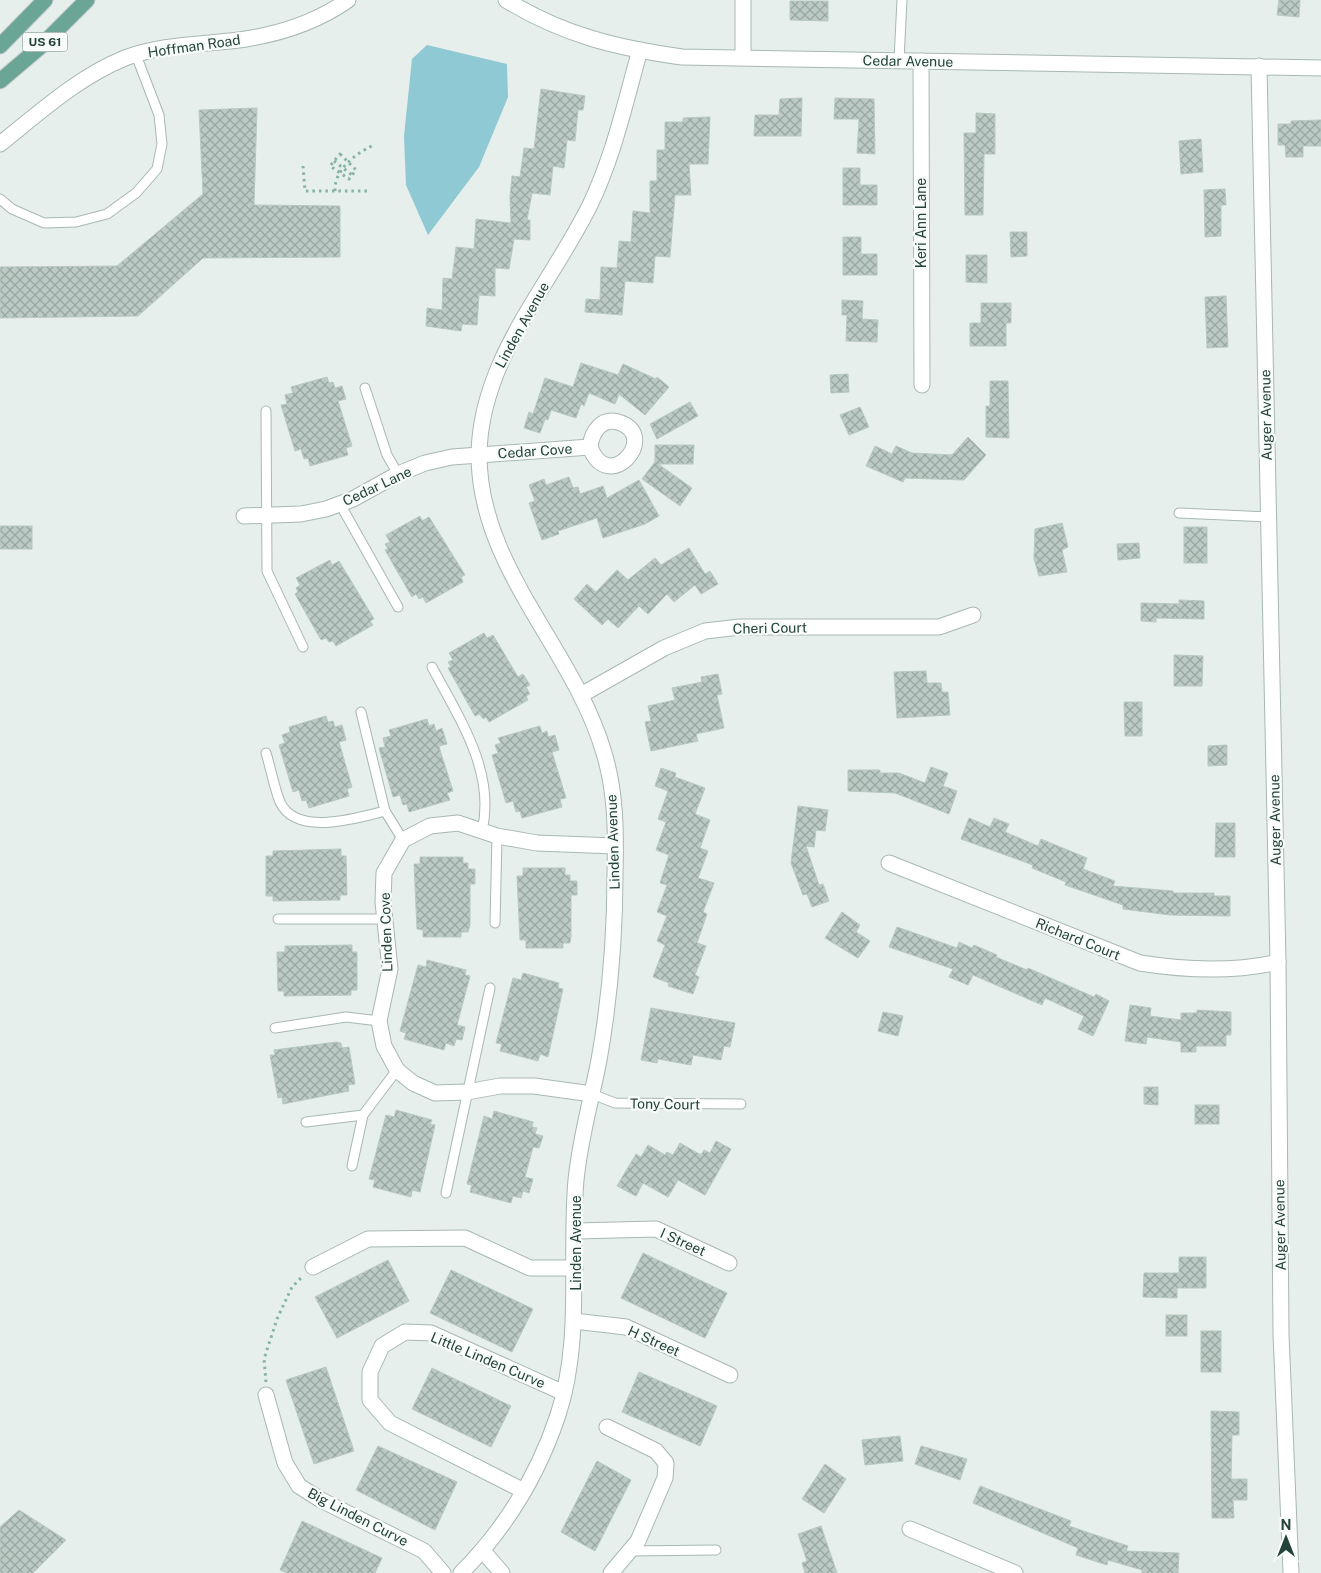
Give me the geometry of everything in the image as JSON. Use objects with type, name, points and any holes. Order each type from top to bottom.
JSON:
[{"type":"main road","name":"US 61","points":[[0,46],[45,0]]},
{"type":"main road","name":"US 61","points":[[0,81],[40,47],[87,0]]},
{"type":"street","name":"Hoffman Road","points":[[0,144],[85,79],[136,55],[161,48],[246,39],[288,31],[330,13],[348,0]]},
{"type":"street","name":"Cedar Avenue","points":[[506,0],[537,18],[574,34],[610,45],[682,57],[1321,68]]},
{"type":"street","points":[[743,0],[743,57]]},
{"type":"street","name":"Linden Avenue","points":[[461,1573],[483,1551],[524,1491],[545,1449],[564,1393],[574,1322],[576,1184],[581,1140],[592,1094],[607,1013],[613,961],[616,846],[612,789],[605,756],[594,724],[581,695],[497,544],[487,516],[481,486],[480,456],[486,401],[496,371],[590,204],[608,164],[621,124],[640,50]]},
{"type":"street","name":"Keri Ann Lane","points":[[921,61],[922,385]]},
{"type":"street","name":"Auger Avenue","points":[[1259,66],[1278,962],[1281,1334],[1290,1573]]},
{"type":"street","name":"Cedar Cove","points":[[480,456],[590,447]]},
{"type":"street","name":"Cedar Lane","points":[[244,516],[301,514],[340,504],[398,474],[425,464],[452,458],[480,456]]},
{"type":"street","name":"Cheri Court","points":[[581,695],[664,648],[705,631],[740,627],[939,627],[973,615]]},
{"type":"street","points":[[403,840],[430,826],[458,823],[490,833],[537,843],[616,846]]},
{"type":"street","name":"Linden Cove","points":[[403,840],[384,873],[383,902],[390,970],[379,1021],[384,1046],[397,1070],[413,1083],[436,1093],[467,1092],[500,1086],[534,1086],[592,1094]]},
{"type":"street","name":"Richard Court","points":[[888,863],[1140,963],[1176,967],[1256,967],[1278,962]]},
{"type":"street","name":"I Street","points":[[575,1231],[656,1229],[729,1263]]},
{"type":"street","points":[[313,1267],[368,1239],[465,1238],[530,1268],[575,1268]]},
{"type":"street","name":"H Street","points":[[574,1322],[626,1327],[730,1375]]},
{"type":"street","name":"Little Linden Curve","points":[[524,1491],[390,1423],[370,1400],[370,1372],[382,1346],[405,1332],[431,1333],[564,1393]]},
{"type":"street","name":"Big Linden Curve","points":[[266,1395],[285,1463],[299,1486],[321,1500],[424,1551],[443,1573]]},
{"type":"street","points":[[608,1427],[656,1451],[666,1463],[665,1478],[638,1541],[611,1573]]},
{"type":"street","points":[[910,1529],[1015,1573]]},
{"type":"street","points":[[483,1551],[502,1573]]},
{"type":"lane","points":[[899,60],[902,0]]},
{"type":"lane","points":[[0,199],[12,209],[44,223],[76,222],[107,214],[136,193],[157,169],[162,144],[158,115],[136,55]]},
{"type":"lane","points":[[365,388],[387,455],[398,474]]},
{"type":"lane","points":[[266,411],[265,516],[267,571],[303,647]]},
{"type":"lane","points":[[340,504],[398,607]]},
{"type":"lane","points":[[1179,513],[1269,517]]},
{"type":"lane","points":[[432,668],[470,737],[485,787],[490,833],[495,923]]},
{"type":"lane","points":[[361,712],[385,811],[403,840]]},
{"type":"lane","points":[[266,753],[281,804],[290,815],[305,822],[345,822],[385,811]]},
{"type":"lane","points":[[278,919],[386,919]]},
{"type":"lane","points":[[446,1193],[490,988]]},
{"type":"lane","points":[[275,1028],[346,1017],[379,1021]]},
{"type":"lane","points":[[352,1166],[364,1115],[397,1070]]},
{"type":"lane","name":"Tony Court","points":[[592,1094],[616,1103],[741,1104]]},
{"type":"lane","points":[[306,1122],[364,1115]]},
{"type":"lane","points":[[630,1551],[716,1550]]},
{"type":"path","points":[[335,191],[340,173],[348,163],[358,153],[372,146]]},
{"type":"path","points":[[340,154],[356,170],[349,179],[330,166],[334,161],[340,154]]},
{"type":"path","points":[[334,161],[352,175]]},
{"type":"path","points":[[303,166],[305,191],[371,191]]},
{"type":"path","points":[[266,1395],[264,1359],[277,1319],[292,1287],[313,1267]]},
{"type":"water","points":[[427,45],[507,64],[508,97],[479,167],[428,235],[406,185],[404,136],[412,59]]},
{"type":"building","points":[[1279,0],[1300,0],[1299,17],[1277,15]]},
{"type":"building","points":[[790,1],[828,1],[828,21],[790,20]]},
{"type":"building","points":[[541,89],[585,96],[583,110],[578,110],[575,141],[567,140],[564,168],[553,166],[550,195],[532,193],[527,220],[530,220],[530,240],[514,239],[509,269],[495,268],[495,296],[479,295],[477,325],[462,324],[461,331],[426,326],[427,308],[442,310],[443,278],[452,279],[456,247],[474,249],[476,219],[511,223],[510,197],[512,176],[520,177],[524,148],[534,149]]},
{"type":"building","points":[[802,98],[801,136],[754,136],[755,115],[779,115],[780,99]]},
{"type":"building","points":[[835,98],[874,99],[875,154],[857,153],[859,119],[834,119]]},
{"type":"building","points":[[257,108],[254,205],[340,206],[340,257],[203,258],[138,316],[0,318],[0,267],[117,266],[203,194],[199,110]]},
{"type":"building","points":[[976,113],[995,114],[995,154],[984,154],[983,215],[965,215],[964,133],[976,133]]},
{"type":"building","points":[[710,117],[708,164],[689,164],[691,195],[675,195],[670,257],[655,256],[653,283],[625,281],[622,315],[585,312],[586,299],[600,300],[601,267],[617,268],[619,241],[631,242],[633,211],[650,213],[650,181],[657,181],[657,150],[665,150],[665,122],[683,122],[683,118]]},
{"type":"building","points":[[1321,120],[1321,146],[1303,146],[1303,157],[1286,157],[1285,145],[1278,145],[1278,124],[1291,124],[1291,121]]},
{"type":"building","points":[[1201,139],[1203,172],[1181,174],[1179,141]]},
{"type":"building","points":[[843,168],[860,168],[860,185],[877,185],[877,205],[843,205]]},
{"type":"building","points":[[1225,189],[1226,205],[1221,205],[1221,236],[1205,237],[1204,190]]},
{"type":"building","points":[[1010,232],[1027,232],[1027,256],[1011,257]]},
{"type":"building","points":[[843,237],[861,237],[861,254],[877,254],[877,275],[843,275]]},
{"type":"building","points":[[966,255],[987,255],[987,283],[966,282]]},
{"type":"building","points":[[1226,296],[1228,347],[1207,348],[1205,297]]},
{"type":"building","points":[[842,300],[863,301],[862,319],[878,320],[877,342],[846,341],[847,315],[842,315]]},
{"type":"building","points":[[981,303],[1011,303],[1011,323],[1006,323],[1006,346],[970,346],[970,323],[981,323]]},
{"type":"building","points":[[581,363],[618,375],[623,364],[656,379],[657,377],[669,387],[645,415],[619,394],[615,404],[589,393],[584,406],[581,404],[576,418],[551,410],[548,420],[545,419],[540,433],[524,428],[529,412],[533,414],[545,378],[573,387]]},
{"type":"building","points":[[848,374],[849,392],[831,393],[830,375]]},
{"type":"building","points":[[327,377],[329,383],[333,382],[335,388],[342,386],[346,399],[338,401],[352,446],[346,448],[348,455],[310,466],[308,458],[304,459],[301,449],[295,451],[281,405],[287,404],[285,395],[293,393],[291,387]]},
{"type":"building","points":[[990,381],[1008,381],[1009,438],[986,437],[986,406],[990,406]]},
{"type":"building","points":[[690,402],[698,416],[657,439],[650,424]]},
{"type":"building","points":[[860,407],[869,427],[849,435],[840,415]]},
{"type":"building","points":[[968,437],[986,455],[964,480],[905,478],[903,482],[866,466],[875,446],[892,454],[896,446],[912,453],[952,455]]},
{"type":"building","points":[[655,445],[694,445],[693,464],[658,464],[692,488],[680,506],[642,479],[655,462]]},
{"type":"building","points":[[569,477],[573,488],[578,487],[580,494],[603,486],[607,498],[639,480],[659,516],[645,524],[603,538],[597,518],[558,531],[559,534],[542,540],[529,503],[535,501],[529,485],[544,479],[546,485]]},
{"type":"building","points":[[420,516],[422,521],[429,517],[465,575],[461,577],[463,582],[426,603],[423,597],[419,599],[416,594],[412,597],[385,550],[388,549],[385,544],[390,542],[386,535]]},
{"type":"building","points":[[1062,523],[1068,547],[1062,550],[1067,572],[1039,576],[1034,559],[1035,529]]},
{"type":"building","points":[[0,526],[32,526],[32,549],[0,549]]},
{"type":"building","points":[[1184,527],[1207,527],[1207,563],[1184,563]]},
{"type":"building","points":[[1139,543],[1140,558],[1118,560],[1117,544]]},
{"type":"building","points":[[689,548],[705,574],[710,571],[718,584],[701,594],[695,585],[674,602],[667,594],[648,614],[639,606],[618,628],[608,619],[602,625],[574,599],[587,584],[596,592],[617,570],[628,580],[655,558],[661,565]]},
{"type":"building","points":[[330,560],[332,565],[339,561],[374,619],[370,621],[373,625],[336,646],[333,641],[329,642],[326,638],[321,640],[295,594],[298,592],[296,588],[300,585],[296,578]]},
{"type":"building","points":[[1179,600],[1204,601],[1204,619],[1156,618],[1156,622],[1141,621],[1141,603],[1179,604]]},
{"type":"building","points":[[484,633],[487,638],[493,635],[518,677],[523,674],[530,685],[526,687],[530,694],[526,696],[528,700],[489,722],[486,717],[483,719],[480,714],[475,716],[448,668],[451,667],[448,662],[453,660],[449,653]]},
{"type":"building","points":[[1174,655],[1203,656],[1202,686],[1174,686]]},
{"type":"building","points":[[926,671],[927,683],[941,683],[942,692],[948,692],[950,715],[897,718],[894,672]]},
{"type":"building","points":[[718,674],[722,694],[717,695],[724,728],[696,734],[698,741],[651,751],[645,722],[651,721],[648,706],[675,700],[672,688],[702,682],[701,677]]},
{"type":"building","points":[[1124,702],[1142,702],[1142,736],[1125,736]]},
{"type":"building","points":[[326,716],[328,722],[333,721],[335,727],[342,725],[346,740],[339,742],[352,787],[347,789],[349,796],[309,808],[306,800],[302,801],[299,790],[293,792],[279,745],[285,743],[282,735],[290,732],[289,727]]},
{"type":"building","points":[[427,719],[429,726],[434,724],[436,731],[442,728],[447,744],[439,746],[453,791],[447,793],[450,800],[409,812],[407,804],[403,805],[400,795],[393,797],[379,748],[385,747],[383,738],[391,736],[389,730]]},
{"type":"building","points":[[540,726],[542,733],[547,731],[548,737],[555,735],[559,750],[552,752],[566,798],[560,799],[562,807],[522,818],[520,811],[516,812],[513,801],[506,803],[492,755],[498,753],[495,745],[501,743],[498,738]]},
{"type":"building","points":[[1227,745],[1227,765],[1208,766],[1208,746]]},
{"type":"building","points":[[931,767],[948,773],[943,786],[957,791],[949,814],[895,793],[848,791],[848,770],[880,770],[880,773],[899,773],[925,783]]},
{"type":"building","points":[[661,768],[676,773],[675,777],[705,788],[695,814],[710,820],[700,848],[708,851],[698,878],[714,883],[703,912],[707,914],[697,943],[706,946],[695,975],[699,977],[693,994],[668,986],[669,983],[653,977],[665,945],[657,941],[667,916],[657,912],[667,885],[660,883],[669,855],[656,850],[666,822],[658,819],[668,791],[655,786]]},
{"type":"building","points":[[798,806],[828,810],[825,831],[816,830],[814,847],[806,846],[819,885],[823,884],[829,901],[812,907],[807,894],[803,895],[791,863]]},
{"type":"building","points":[[969,818],[990,827],[994,818],[1009,824],[1005,832],[1038,846],[1041,839],[1087,858],[1083,869],[1115,881],[1113,886],[1173,891],[1173,893],[1214,893],[1214,896],[1230,896],[1230,916],[1170,915],[1123,909],[1123,905],[1065,885],[1066,882],[1032,868],[1033,865],[961,839]]},
{"type":"building","points":[[1216,823],[1235,823],[1235,857],[1215,857]]},
{"type":"building","points":[[341,849],[341,856],[346,856],[347,895],[340,895],[340,900],[273,901],[273,896],[266,896],[266,856],[273,856],[273,851]]},
{"type":"building","points":[[420,857],[463,857],[463,863],[468,863],[468,869],[475,869],[475,884],[470,884],[470,925],[468,932],[461,932],[461,937],[423,937],[423,930],[417,929],[414,864],[420,864]]},
{"type":"building","points":[[523,868],[565,868],[565,875],[570,875],[570,881],[577,881],[577,895],[571,895],[570,943],[563,943],[563,948],[526,948],[526,940],[520,940],[517,876],[523,876]]},
{"type":"building","points":[[842,912],[860,925],[856,932],[870,941],[858,958],[825,938]]},
{"type":"building","points":[[897,927],[957,948],[959,942],[972,948],[974,945],[1027,970],[1028,968],[1094,997],[1096,994],[1109,1001],[1093,1036],[1078,1029],[1084,1016],[1045,998],[1042,1005],[973,975],[968,985],[949,977],[953,969],[889,947]]},
{"type":"building","points":[[352,945],[352,952],[357,952],[357,990],[351,990],[351,995],[284,996],[284,991],[278,991],[277,952],[285,952],[285,946]]},
{"type":"building","points":[[427,960],[466,970],[465,975],[470,976],[457,1025],[465,1027],[462,1040],[456,1039],[454,1046],[446,1043],[444,1050],[404,1039],[406,1033],[400,1031],[418,965],[426,967]]},
{"type":"building","points":[[523,973],[559,983],[558,988],[563,989],[548,1057],[540,1054],[538,1061],[500,1051],[502,1044],[496,1043],[513,978],[521,980]]},
{"type":"building","points":[[1130,1005],[1151,1008],[1150,1016],[1181,1020],[1181,1013],[1197,1013],[1197,1010],[1231,1012],[1231,1035],[1226,1035],[1226,1046],[1196,1046],[1196,1052],[1181,1052],[1181,1042],[1147,1037],[1146,1044],[1125,1041]]},
{"type":"building","points":[[651,1008],[735,1023],[730,1047],[724,1046],[721,1060],[693,1055],[691,1065],[658,1059],[657,1063],[641,1060]]},
{"type":"building","points":[[883,1012],[903,1016],[898,1036],[878,1031]]},
{"type":"building","points":[[336,1042],[341,1043],[342,1048],[349,1047],[355,1084],[348,1085],[349,1091],[283,1104],[282,1097],[278,1098],[270,1055],[275,1055],[274,1050]]},
{"type":"building","points":[[1144,1087],[1158,1087],[1158,1105],[1144,1104]]},
{"type":"building","points":[[1195,1105],[1219,1105],[1219,1124],[1195,1124]]},
{"type":"building","points":[[396,1110],[432,1120],[430,1124],[435,1125],[420,1192],[412,1190],[411,1197],[373,1187],[375,1180],[369,1179],[386,1115],[394,1117]]},
{"type":"building","points":[[494,1111],[533,1122],[532,1127],[537,1128],[535,1134],[543,1136],[539,1148],[533,1147],[525,1177],[533,1179],[529,1193],[523,1191],[521,1198],[513,1196],[511,1203],[470,1192],[472,1185],[467,1184],[484,1116],[492,1119]]},
{"type":"building","points":[[716,1141],[731,1149],[705,1195],[678,1180],[668,1197],[643,1183],[636,1196],[617,1186],[636,1154],[641,1157],[648,1145],[665,1155],[667,1152],[673,1155],[680,1143],[701,1155],[704,1150],[710,1153]]},
{"type":"building","points":[[643,1253],[727,1293],[705,1338],[621,1298]]},
{"type":"building","points":[[1179,1257],[1206,1257],[1206,1288],[1177,1288],[1177,1298],[1143,1297],[1144,1273],[1179,1273]]},
{"type":"building","points":[[388,1260],[409,1301],[337,1338],[315,1297]]},
{"type":"building","points":[[451,1270],[533,1309],[512,1352],[430,1313]]},
{"type":"building","points":[[1166,1315],[1187,1315],[1187,1336],[1166,1336]]},
{"type":"building","points":[[1201,1331],[1221,1331],[1221,1372],[1201,1372]]},
{"type":"building","points":[[326,1367],[354,1451],[314,1464],[286,1380]]},
{"type":"building","points":[[432,1368],[511,1406],[491,1447],[412,1409]]},
{"type":"building","points":[[639,1372],[717,1406],[700,1446],[622,1412]]},
{"type":"building","points":[[1211,1411],[1239,1412],[1239,1435],[1232,1435],[1231,1479],[1247,1479],[1247,1500],[1233,1500],[1234,1518],[1212,1518]]},
{"type":"building","points":[[900,1436],[903,1461],[865,1465],[862,1440]]},
{"type":"building","points":[[378,1446],[457,1482],[435,1530],[356,1490]]},
{"type":"building","points":[[921,1446],[967,1459],[960,1480],[915,1464]]},
{"type":"building","points":[[597,1461],[631,1480],[595,1551],[561,1532]]},
{"type":"building","points":[[825,1464],[846,1479],[824,1513],[802,1499]]},
{"type":"building","points":[[980,1486],[1071,1521],[1069,1526],[1128,1546],[1126,1551],[1179,1553],[1178,1573],[1142,1573],[1142,1570],[1108,1560],[1107,1565],[1076,1555],[1078,1548],[973,1503]]},
{"type":"building","points":[[19,1510],[66,1540],[33,1573],[0,1573],[0,1527]]},
{"type":"building","points":[[302,1521],[382,1558],[375,1573],[287,1573],[280,1570]]},
{"type":"building","points":[[821,1526],[837,1573],[805,1573],[802,1563],[807,1561],[798,1534]]}]
